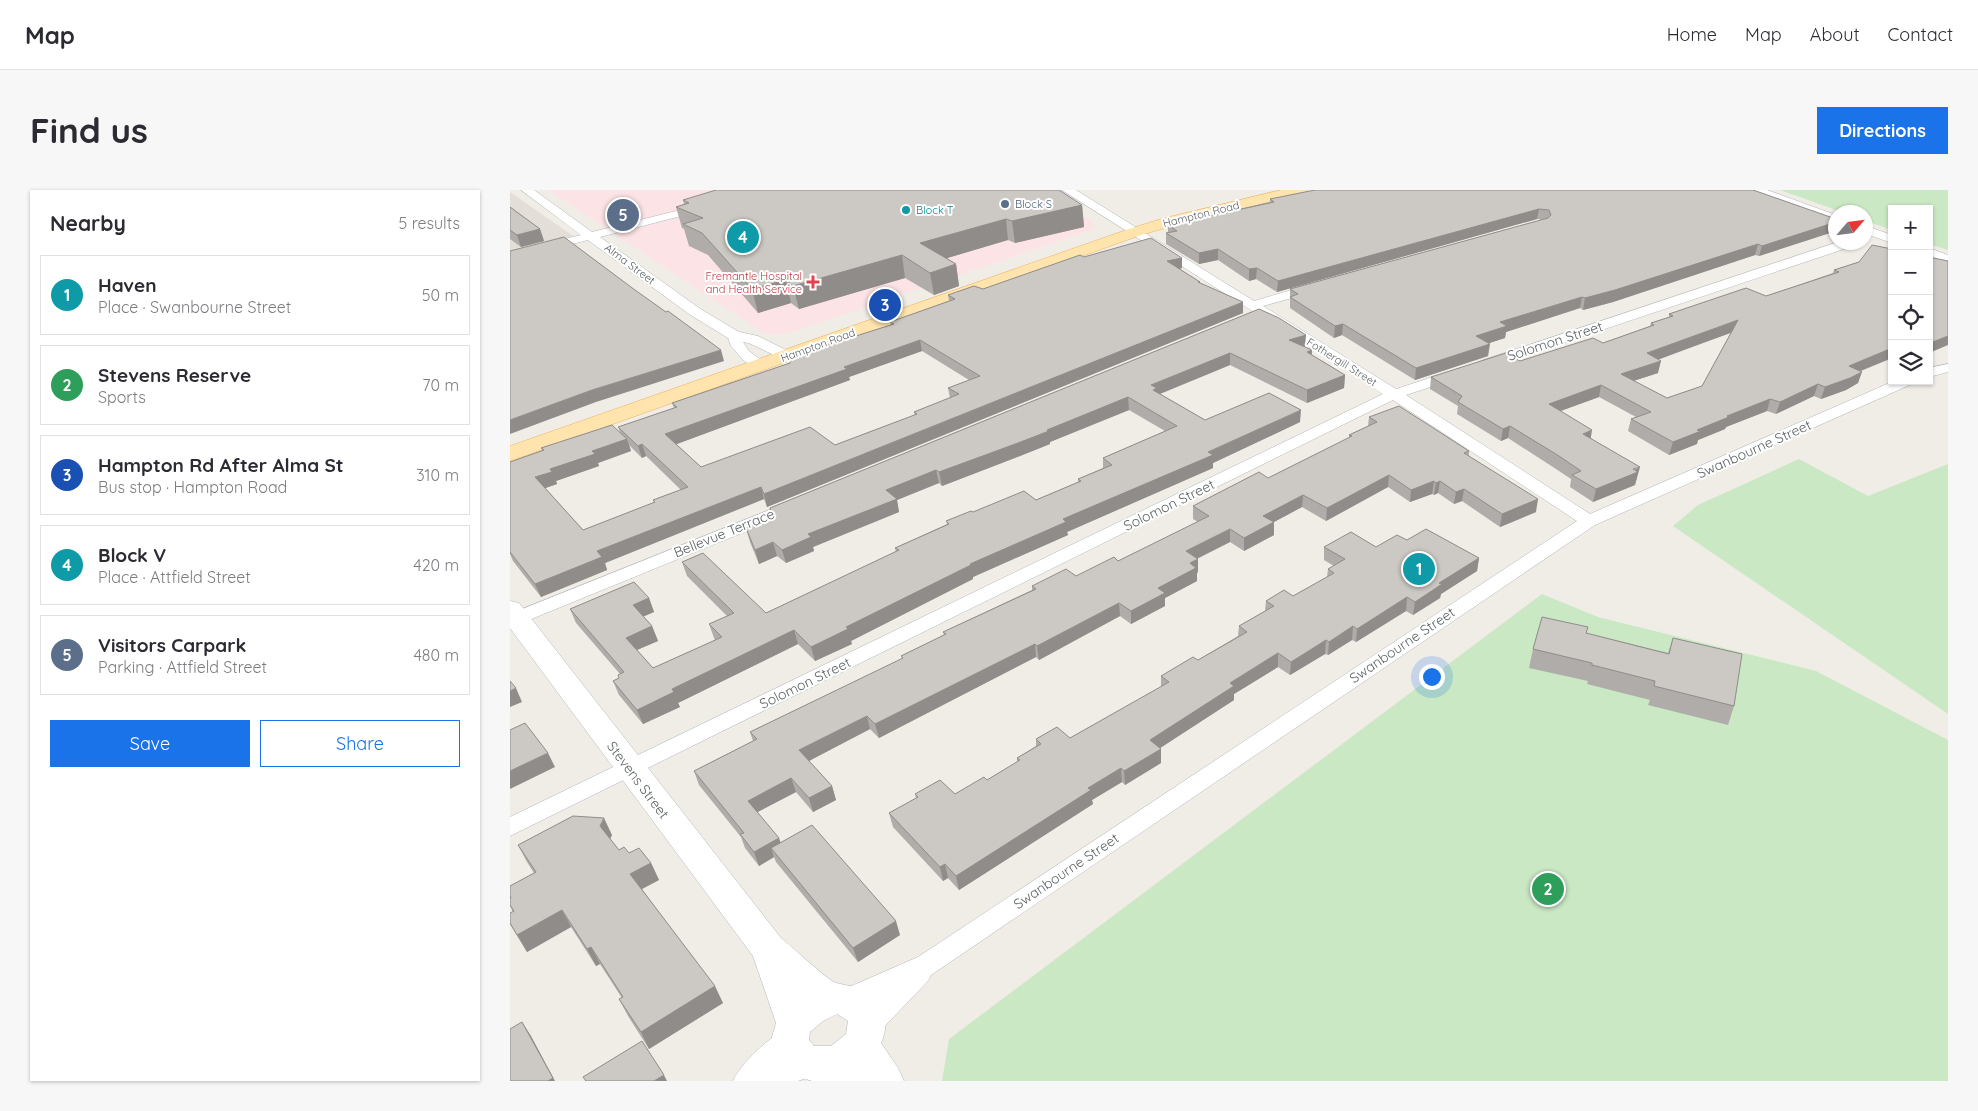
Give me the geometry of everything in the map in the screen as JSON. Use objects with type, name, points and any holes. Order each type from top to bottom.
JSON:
[{"type":"main road","name":"Hampton Road","points":[[510,454],[1131,229],[1186,210],[1272,190]]},
{"type":"main road","name":"Hampton Road","points":[[1131,229],[1300,190]]},
{"type":"main road","name":"Hampton Road","points":[[510,447],[758,363]]},
{"type":"street","name":"Alma Street","points":[[526,190],[694,311],[735,336],[753,339],[783,354]]},
{"type":"street","name":"Fothergill Street","points":[[1068,190],[1394,394],[1589,521]]},
{"type":"street","points":[[1757,190],[1828,216]]},
{"type":"street","points":[[510,256],[716,204]]},
{"type":"street","points":[[1873,232],[1888,238]]},
{"type":"street","points":[[1873,236],[1878,234]]},
{"type":"street","name":"Solomon Street","points":[[510,827],[1394,394],[1828,250]]},
{"type":"street","points":[[1933,253],[1948,259]]},
{"type":"street","points":[[1243,320],[1258,309],[1325,285]]},
{"type":"street","name":"Alma Street","points":[[735,336],[736,345],[742,353],[758,363]]},
{"type":"street","points":[[1933,372],[1948,368]]},
{"type":"street","name":"Swanbourne Street","points":[[759,1081],[832,1038],[927,965],[1589,521],[1898,385]]},
{"type":"street","name":"Bellevue Terrace","points":[[514,614],[810,498]]},
{"type":"street","name":"Stevens Street","points":[[514,614],[768,949],[832,1038],[884,1081]]},
{"type":"street","name":"Swanbourne Street","points":[[746,1081],[832,1038]]},
{"type":"shaded area","name":"Fremantle Hospital and Health Service","points":[[548,190],[1046,190],[1094,223],[1094,228],[792,332],[776,335],[762,332]]},
{"type":"shaded area","points":[[510,192],[573,236],[510,252]]},
{"type":"green space","points":[[1780,190],[1948,190],[1948,250],[1933,245],[1933,205],[1888,205],[1888,229],[1873,223],[1873,205],[1828,205],[1828,207]]},
{"type":"green space","points":[[1799,459],[1868,496],[1948,464],[1948,714],[1673,526],[1698,505]]},
{"type":"green space","points":[[1542,594],[1598,617],[1816,671],[1948,740],[1948,1081],[942,1081],[949,1039]]},
{"type":"building","points":[[716,190],[1059,190],[1082,205],[1012,221],[1006,219],[920,243],[956,264],[930,273],[902,255],[793,286],[786,280],[752,289],[702,233],[683,224],[703,218],[676,207],[689,203],[683,200]]},
{"type":"building","points":[[1315,190],[1753,190],[1828,216],[1828,225],[1762,246],[1758,244],[1615,290],[1585,298],[1582,297],[1500,322],[1507,326],[1476,336],[1490,344],[1416,368],[1343,324],[1335,326],[1290,297],[1298,294],[1290,289],[1548,218],[1551,215],[1549,210],[1539,209],[1278,281],[1257,268],[1249,269],[1218,249],[1199,253],[1166,233],[1177,231],[1168,225],[1274,202],[1270,199]]},
{"type":"building","points":[[510,207],[540,229],[517,235],[510,230]]},
{"type":"building","points":[[564,237],[635,290],[666,312],[668,311],[721,350],[592,390],[510,420],[510,251]]},
{"type":"building","points":[[1151,238],[1182,258],[1167,261],[1200,282],[1198,282],[1243,302],[764,494],[761,487],[597,551],[602,557],[535,584],[510,552],[510,462],[544,450],[541,448],[612,425],[627,439],[592,451],[595,454],[550,469],[552,472],[535,477],[583,530],[688,487],[642,444],[638,446],[618,427],[677,407],[672,403],[790,363],[789,357],[894,324],[890,322],[955,299],[948,295],[974,286],[983,289],[1080,255],[1084,257]],"holes":[[[920,340],[980,376],[948,388],[959,394],[914,412],[917,414],[835,445],[810,427],[701,467],[665,434],[847,369],[844,367]]]},
{"type":"building","points":[[1873,245],[1888,248],[1888,350],[1849,366],[1862,372],[1850,378],[1825,387],[1818,384],[1780,402],[1770,399],[1727,416],[1729,417],[1673,442],[1631,419],[1651,412],[1601,385],[1549,404],[1592,430],[1583,434],[1640,467],[1633,469],[1638,472],[1596,489],[1572,475],[1581,471],[1559,456],[1510,426],[1503,429],[1458,402],[1462,396],[1431,377],[1506,353],[1520,361],[1593,338],[1603,343],[1654,325],[1651,323],[1673,316],[1669,314],[1746,288],[1766,296],[1839,272],[1834,270],[1859,262],[1868,250],[1873,250]],"holes":[[[1738,320],[1702,386],[1667,398],[1621,374],[1661,361],[1647,353]]]},
{"type":"building","points":[[1933,258],[1948,261],[1948,336],[1933,342]]},
{"type":"building","points":[[1259,309],[1279,318],[1306,335],[1289,340],[1312,350],[1307,352],[1345,375],[1307,390],[1230,353],[1151,385],[1157,388],[1153,390],[1205,420],[1269,393],[1301,410],[1208,452],[1213,455],[1063,519],[1066,522],[970,564],[846,627],[848,629],[811,647],[794,630],[672,689],[674,692],[637,710],[613,681],[624,672],[570,609],[634,582],[649,598],[633,605],[652,626],[626,638],[653,668],[722,637],[709,624],[734,613],[682,562],[703,553],[766,613],[899,550],[895,548],[949,524],[946,521],[1024,491],[1036,500],[1081,481],[1078,479],[1112,465],[1103,458],[1177,426],[1128,397],[1018,443],[939,472],[936,470],[886,490],[897,499],[808,534],[811,537],[782,550],[773,542],[755,550],[746,528],[773,517],[770,508]]},
{"type":"building","points":[[1399,406],[1469,451],[1464,453],[1538,499],[1502,514],[1464,489],[1456,492],[1440,481],[1436,483],[1434,481],[1411,490],[1389,475],[1327,508],[1303,495],[1263,516],[1274,522],[1244,538],[1230,529],[1186,551],[1198,559],[1190,563],[1196,568],[1158,588],[1165,593],[1131,611],[1119,603],[1037,646],[1035,644],[875,724],[867,716],[799,750],[832,786],[809,798],[791,778],[748,801],[779,838],[754,852],[740,834],[744,833],[694,771],[757,739],[750,732],[903,658],[901,656],[946,634],[943,632],[1036,589],[1032,586],[1066,569],[1076,576],[1114,557],[1118,561],[1209,516],[1193,506],[1259,472],[1268,478],[1377,422],[1369,417]]},
{"type":"building","points":[[1426,529],[1479,558],[1439,583],[1442,584],[1415,602],[1407,597],[1357,629],[1353,626],[1329,642],[1326,640],[1291,662],[1278,653],[1230,683],[1234,686],[1150,740],[1161,749],[1124,771],[1121,768],[1088,788],[1091,790],[956,876],[945,864],[940,867],[889,813],[918,797],[915,794],[940,780],[955,794],[984,777],[987,780],[1020,760],[1017,758],[1041,744],[1036,739],[1057,727],[1070,738],[1169,682],[1161,676],[1193,657],[1198,660],[1247,632],[1239,626],[1274,606],[1266,601],[1284,590],[1293,596],[1334,573],[1328,569],[1345,559],[1324,547],[1351,532],[1376,547],[1397,535],[1407,540]]},
{"type":"building","points":[[1542,617],[1588,627],[1586,633],[1669,654],[1673,638],[1742,654],[1734,706],[1654,686],[1655,681],[1592,665],[1592,663],[1533,649]]},
{"type":"building","points":[[510,681],[516,688],[510,691]]},
{"type":"building","points":[[525,723],[548,753],[510,771],[510,730]]},
{"type":"building","points":[[573,816],[604,818],[600,826],[619,850],[624,847],[629,853],[639,848],[651,863],[630,874],[715,986],[641,1032],[619,999],[623,997],[591,947],[587,949],[562,910],[517,935],[510,923],[510,913],[514,911],[510,905],[510,886],[536,872],[518,845]]},
{"type":"building","points":[[812,825],[896,921],[853,948],[771,848]]},
{"type":"building","points":[[522,1022],[553,1078],[548,1081],[510,1081],[510,1029]]},
{"type":"building","points":[[642,1041],[664,1075],[654,1081],[586,1081],[583,1077]]},
{"type":"place","name":"Block S","points":[[1005,204]]},
{"type":"place","name":"Block T","points":[[906,210]]},
{"type":"place","name":"Visitors Carpark","points":[[623,215]]},
{"type":"place","name":"Block V","points":[[743,237]]},
{"type":"place","name":"Fremantle Hospital and Health Service","points":[[813,282]]},
{"type":"place","name":"Hampton Rd After Alma St","points":[[885,305]]},
{"type":"place","name":"Haven","points":[[1419,569]]},
{"type":"place","name":"Stevens Reserve","points":[[1548,889]]}]
